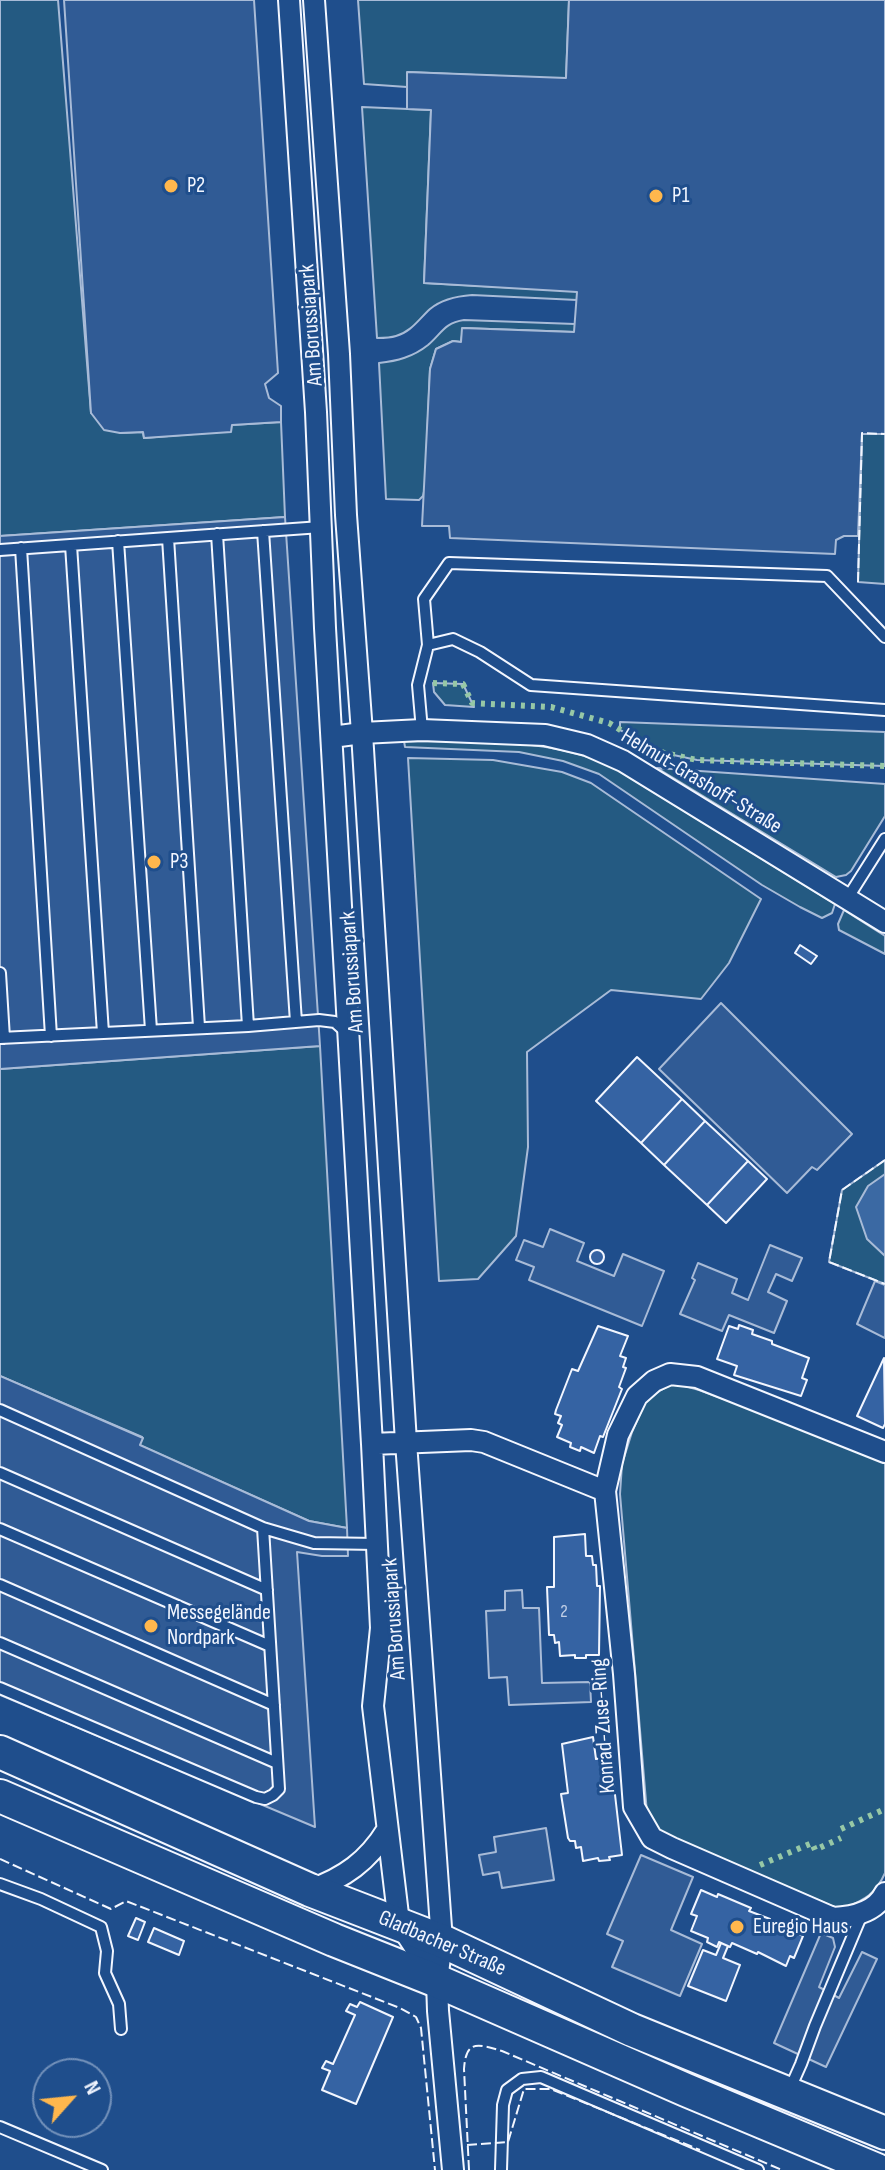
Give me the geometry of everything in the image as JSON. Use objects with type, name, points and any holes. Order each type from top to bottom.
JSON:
[{"type":"main road","name":"Gladbacher Straße","points":[[0,1752],[310,1890],[442,1941],[632,2030],[885,2133]]},
{"type":"main road","name":"Gladbacher Straße","points":[[0,1796],[877,2170]]},
{"type":"street","name":"Am Borussiapark","points":[[289,0],[315,398],[377,1544],[381,1628],[373,1706],[399,1923]]},
{"type":"street","name":"Am Borussiapark","points":[[314,0],[339,354],[347,531],[406,1442],[442,1941],[437,1981],[453,2170]]},
{"type":"street","name":"Helmut-Grashoff-Straße","points":[[332,737],[422,730],[545,735],[587,745],[623,761],[885,922]]},
{"type":"street","name":"Konrad-Zuse-Ring","points":[[863,1912],[849,1918],[833,1918],[652,1838],[634,1807],[605,1491],[618,1435],[637,1396],[654,1381],[670,1374],[697,1377],[885,1452]]},
{"type":"street","points":[[372,1444],[484,1442],[605,1491]]},
{"type":"street","points":[[310,1890],[330,1883],[356,1867],[377,1846],[387,1830]]},
{"type":"street","points":[[863,1912],[881,1900],[885,1893]]},
{"type":"street","points":[[399,1923],[437,1981]]},
{"type":"lane","points":[[0,550],[321,527]]},
{"type":"lane","points":[[263,531],[296,1022]]},
{"type":"lane","points":[[217,534],[248,1026]]},
{"type":"lane","points":[[168,538],[199,1027]]},
{"type":"lane","points":[[118,541],[151,1030]]},
{"type":"lane","points":[[71,545],[103,1033]]},
{"type":"lane","points":[[21,548],[51,1036]]},
{"type":"lane","points":[[422,730],[418,685],[428,645],[424,599],[449,563],[827,576],[885,637]]},
{"type":"lane","points":[[428,645],[453,639],[480,652],[531,685],[885,710]]},
{"type":"lane","points":[[847,899],[885,839]]},
{"type":"lane","points":[[0,973],[2,1038],[319,1020],[335,1022],[349,1037]]},
{"type":"lane","points":[[0,1410],[263,1528],[314,1543],[377,1544]]},
{"type":"lane","points":[[0,1473],[267,1590]]},
{"type":"lane","points":[[0,1688],[265,1799],[273,1795],[279,1789],[263,1528]]},
{"type":"lane","points":[[0,1529],[270,1646]]},
{"type":"lane","points":[[0,1585],[274,1705]]},
{"type":"lane","points":[[0,1643],[277,1763]]},
{"type":"lane","points":[[0,1884],[101,1927],[107,1951],[105,1973],[119,2004],[121,2029]]},
{"type":"lane","points":[[787,2094],[863,1912]]},
{"type":"lane","points":[[501,2170],[503,2105],[507,2090],[522,2079],[541,2077],[758,2170]]},
{"type":"lane","points":[[0,2127],[97,2169]]},
{"type":"shaded area","points":[[0,0],[58,0],[91,413],[120,433],[143,432],[144,438],[231,431],[231,425],[281,422],[285,517],[0,536]]},
{"type":"shaded area","name":"P2","points":[[64,0],[254,0],[278,373],[265,384],[269,398],[281,406],[281,422],[232,425],[231,432],[144,438],[143,432],[104,430],[91,413]]},
{"type":"shaded area","points":[[358,0],[569,0],[566,79],[408,72],[407,87],[364,84]]},
{"type":"shaded area","name":"P1","points":[[569,0],[885,0],[885,434],[862,434],[858,536],[844,536],[836,540],[835,554],[450,538],[449,526],[422,526],[430,369],[436,349],[453,341],[461,342],[462,328],[574,332],[577,292],[424,283],[431,110],[407,109],[407,72],[566,78]]},
{"type":"shaded area","points":[[362,107],[431,110],[424,283],[577,291],[577,300],[456,297],[430,309],[401,334],[377,338]]},
{"type":"shaded area","points":[[464,320],[575,324],[575,332],[463,328],[461,342],[453,341],[436,349],[430,369],[423,496],[419,500],[386,499],[379,363],[417,353],[448,326]]},
{"type":"shaded area","points":[[862,433],[885,434],[885,584],[858,582]]},
{"type":"shaded area","name":"P3","points":[[285,517],[320,1046],[0,1069],[0,536]]},
{"type":"shaded area","points":[[433,683],[463,684],[474,707],[445,705],[434,692]]},
{"type":"shaded area","points":[[620,722],[885,732],[885,766],[697,760],[664,753],[620,730]]},
{"type":"shaded area","points":[[404,741],[535,746],[561,750],[611,766],[835,904],[832,913],[822,918],[762,885],[599,774],[563,761],[519,752],[405,747]]},
{"type":"shaded area","points":[[408,758],[493,760],[562,772],[591,783],[761,899],[729,963],[701,999],[611,990],[527,1052],[528,1147],[516,1236],[478,1279],[439,1281]]},
{"type":"shaded area","points":[[657,768],[885,784],[885,816],[851,871],[836,877]]},
{"type":"shaded area","points":[[844,910],[885,936],[885,954],[839,930],[838,924]]},
{"type":"shaded area","points":[[721,1003],[852,1134],[817,1170],[812,1167],[787,1193],[659,1069]]},
{"type":"shaded area","points":[[320,1046],[347,1528],[309,1521],[139,1445],[142,1437],[0,1376],[0,1069]]},
{"type":"shaded area","points":[[885,1160],[885,1284],[829,1262],[842,1190]]},
{"type":"shaded area","points":[[885,1174],[885,1256],[867,1239],[856,1207],[868,1186]]},
{"type":"shaded area","points":[[550,1229],[584,1243],[577,1261],[614,1276],[623,1254],[664,1271],[642,1326],[529,1280],[534,1267],[516,1260],[524,1240],[543,1247]]},
{"type":"shaded area","points":[[770,1245],[802,1258],[792,1281],[776,1274],[768,1292],[787,1301],[774,1333],[729,1315],[722,1331],[680,1314],[695,1280],[692,1278],[698,1263],[737,1279],[732,1293],[748,1300]]},
{"type":"shaded area","points":[[875,1281],[885,1285],[885,1338],[857,1324]]},
{"type":"shaded area","name":"Messegelände Nordpark","points":[[0,1376],[143,1438],[140,1445],[309,1521],[347,1528],[348,1556],[297,1552],[315,1827],[0,1695]]},
{"type":"shaded area","points":[[674,1383],[885,1460],[885,1873],[868,1896],[841,1910],[657,1831],[647,1813],[620,1494],[622,1464],[647,1398]]},
{"type":"shaded area","points":[[522,1590],[523,1608],[539,1608],[542,1683],[590,1682],[591,1702],[509,1705],[507,1677],[489,1678],[486,1611],[505,1610],[505,1591]]},
{"type":"shaded area","points":[[546,1828],[554,1880],[502,1888],[499,1872],[483,1875],[479,1855],[496,1852],[494,1837]]},
{"type":"shaded area","points":[[641,1855],[693,1877],[671,1930],[702,1944],[680,1996],[612,1967],[623,1941],[607,1934]]},
{"type":"shaded area","points":[[821,1933],[833,1938],[835,1947],[819,1987],[839,1998],[862,1952],[877,1959],[826,2067],[774,2043]]},
{"type":"building","points":[[800,945],[817,956],[811,964],[795,953]]},
{"type":"building","points":[[637,1057],[682,1099],[641,1143],[596,1101]]},
{"type":"building","points":[[682,1099],[705,1121],[664,1165],[641,1143]]},
{"type":"building","points":[[705,1121],[748,1161],[707,1205],[664,1165]]},
{"type":"building","points":[[748,1161],[767,1179],[726,1223],[707,1205]]},
{"type":"building","points":[[597,1250],[604,1257],[597,1264],[590,1257]]},
{"type":"building","points":[[739,1325],[753,1330],[752,1334],[772,1341],[772,1344],[809,1358],[802,1378],[807,1380],[801,1396],[734,1375],[737,1366],[717,1359],[729,1326],[738,1329]]},
{"type":"building","points":[[598,1326],[628,1336],[620,1356],[626,1358],[619,1387],[622,1389],[594,1453],[581,1447],[580,1451],[570,1447],[571,1443],[557,1437],[562,1425],[558,1423],[561,1416],[555,1414],[572,1369],[578,1371]]},
{"type":"building","points":[[884,1358],[885,1424],[883,1428],[857,1416]]},
{"type":"building","points":[[585,1534],[586,1556],[592,1556],[593,1565],[596,1565],[597,1586],[600,1586],[599,1655],[586,1655],[586,1658],[560,1656],[559,1642],[555,1643],[554,1635],[549,1635],[547,1587],[554,1587],[554,1537]]},
{"type":"building","points":[[593,1737],[596,1759],[603,1758],[611,1787],[614,1786],[622,1855],[609,1857],[610,1860],[599,1861],[598,1858],[583,1861],[581,1847],[576,1848],[575,1841],[568,1838],[561,1794],[568,1793],[562,1744]]},
{"type":"building","name":"Euregio Haus","points":[[701,1890],[717,1897],[718,1894],[751,1908],[749,1911],[769,1921],[800,1931],[799,1934],[803,1936],[794,1958],[790,1956],[786,1966],[732,1943],[730,1947],[719,1942],[717,1947],[707,1942],[708,1938],[691,1931],[697,1916],[691,1914]]},
{"type":"building","points":[[136,1918],[145,1922],[138,1940],[128,1936]]},
{"type":"building","points":[[154,1928],[184,1941],[179,1955],[148,1942]]},
{"type":"building","points":[[721,1943],[728,1946],[723,1958],[740,1965],[726,2001],[688,1986],[703,1950],[716,1955]]},
{"type":"building","points":[[360,2002],[393,2017],[356,2104],[322,2090],[330,2071],[322,2068],[326,2061],[333,2064],[355,2015],[346,2011],[350,2004],[357,2007]]},
{"type":"hedge","points":[[433,683],[463,684],[472,703],[551,707],[609,723],[664,753],[697,760],[885,766]]},
{"type":"hedge","points":[[841,1829],[885,1809]]},
{"type":"hedge","points":[[760,1865],[812,1843],[815,1850],[841,1838]]},
{"type":"fence","points":[[858,582],[862,433],[885,434]]},
{"type":"fence","points":[[885,1160],[842,1190],[829,1262],[885,1284]]},
{"type":"fence","points":[[0,1859],[111,1909],[126,1901],[400,2008],[416,2017],[421,2028],[435,2170]]},
{"type":"fence","points":[[469,2170],[464,2069],[467,2053],[475,2046],[502,2051],[782,2170]]},
{"type":"fence","points":[[467,2145],[508,2142],[524,2089],[551,2089],[700,2150]]},
{"type":"place","name":"P2","points":[[171,186]]},
{"type":"place","name":"P1","points":[[656,196]]},
{"type":"place","name":"P3","points":[[154,862]]},
{"type":"place","name":"Messegelände Nordpark","points":[[151,1626]]},
{"type":"place","name":"Euregio Haus","points":[[737,1927]]}]
